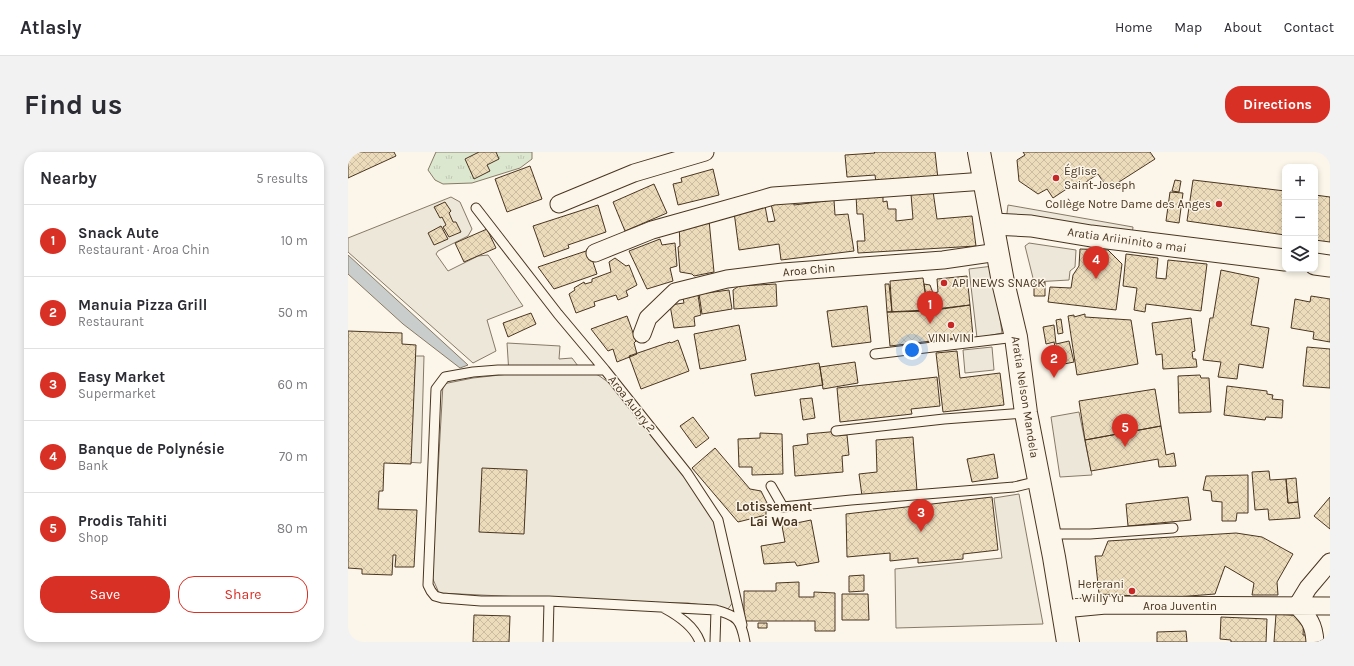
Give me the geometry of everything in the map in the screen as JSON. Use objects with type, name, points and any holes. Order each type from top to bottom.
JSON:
[{"type":"main road","name":"Aratia Nelson Mandela","points":[[979,152],[1003,282],[1016,337],[1026,413],[1068,642]]},
{"type":"street","points":[[559,204],[634,173],[705,152]]},
{"type":"street","points":[[595,252],[652,230],[772,196],[985,181]]},
{"type":"street","name":"Aratia Ariininito a mai","points":[[993,224],[1031,226],[1091,236],[1282,260]]},
{"type":"street","name":"Aroa Chin","points":[[642,334],[648,318],[675,292],[727,279],[783,272],[943,260],[998,252]]},
{"type":"street","points":[[1318,264],[1330,266]]},
{"type":"street","points":[[1315,642],[1314,630],[1309,618],[1298,606],[1308,588],[1330,562]]},
{"type":"street","name":"Aroa Juventin","points":[[1063,609],[1106,605],[1330,606]]},
{"type":"lane","name":"Aroa Aubry 2","points":[[476,208],[558,314],[605,370],[686,473],[718,520],[745,642]]},
{"type":"lane","points":[[875,354],[1016,337]]},
{"type":"lane","points":[[605,370],[498,370],[473,372],[445,377],[436,389],[428,585],[431,591],[435,596],[442,598],[481,601],[549,601],[716,610],[730,615],[742,624]]},
{"type":"lane","points":[[836,431],[944,419],[1026,413]]},
{"type":"lane","points":[[771,486],[783,508],[851,500],[1014,487],[1039,481]]},
{"type":"lane","points":[[1049,534],[1090,534],[1173,528]]},
{"type":"lane","points":[[548,642],[549,601]]},
{"type":"lane","points":[[662,607],[678,616],[688,624],[697,635],[700,642]]},
{"type":"lane","points":[[715,642],[716,610]]},
{"type":"green space","points":[[436,152],[532,152],[532,159],[520,168],[472,183],[443,184],[435,180],[428,170]]},
{"type":"shaded area","points":[[451,197],[460,202],[472,229],[468,236],[438,251],[436,254],[448,271],[478,256],[488,255],[523,306],[487,320],[496,351],[473,363],[348,252],[348,238]]},
{"type":"shaded area","points":[[1008,205],[1133,227],[1132,236],[1006,221]]},
{"type":"shaded area","points":[[1029,243],[1076,250],[1075,267],[1070,271],[1069,280],[1034,282],[1025,246]]},
{"type":"shaded area","points":[[348,255],[468,365],[460,368],[403,324],[348,274]]},
{"type":"shaded area","points":[[993,266],[1002,333],[977,338],[969,269]]},
{"type":"shaded area","points":[[507,343],[560,346],[559,359],[572,358],[581,370],[598,375],[625,394],[695,491],[725,539],[733,602],[728,609],[688,603],[648,603],[439,593],[432,577],[443,384],[473,378],[509,374]]},
{"type":"shaded area","points":[[992,347],[994,370],[965,373],[963,350]]},
{"type":"shaded area","points":[[408,356],[424,356],[421,463],[405,462]]},
{"type":"shaded area","points":[[1079,412],[1092,475],[1060,477],[1051,417]]},
{"type":"shaded area","points":[[1019,494],[1043,624],[896,628],[895,569],[1002,558],[994,498]]},
{"type":"building","points":[[348,152],[394,152],[396,156],[348,178]]},
{"type":"building","points":[[479,152],[496,152],[499,159],[487,165],[490,171],[474,179],[465,159]]},
{"type":"building","points":[[874,152],[935,152],[938,179],[876,183],[875,175],[847,177],[845,155],[875,153]]},
{"type":"building","name":"Église Saint-Joseph","points":[[1023,152],[1150,152],[1155,159],[1108,189],[1098,174],[1080,186],[1077,182],[1053,198],[1047,189],[1038,194],[1019,181],[1017,160],[1025,155]]},
{"type":"building","points":[[530,166],[542,199],[507,212],[495,179]]},
{"type":"building","points":[[713,169],[719,195],[678,205],[673,184],[682,182],[681,178]]},
{"type":"building","points":[[1175,180],[1181,181],[1179,192],[1172,191]]},
{"type":"building","points":[[1193,180],[1282,191],[1282,235],[1187,221]]},
{"type":"building","points":[[654,184],[667,213],[625,231],[613,202]]},
{"type":"building","points":[[933,191],[937,219],[972,216],[976,246],[858,253],[857,241],[865,241],[863,214],[857,214],[856,195],[883,193],[883,202],[887,201],[888,209],[896,209],[896,221],[913,219],[911,194]]},
{"type":"building","points":[[1170,192],[1183,193],[1179,223],[1166,221]]},
{"type":"building","points":[[1318,195],[1330,197],[1330,242],[1318,240]]},
{"type":"building","points":[[793,199],[794,205],[834,200],[835,215],[848,214],[854,251],[781,260],[779,244],[739,250],[734,212],[765,206],[768,222],[775,221],[771,204]]},
{"type":"building","points":[[445,202],[451,211],[449,213],[453,222],[456,222],[461,232],[449,237],[443,227],[446,225],[442,217],[440,218],[434,207]]},
{"type":"building","points":[[598,205],[606,232],[568,245],[569,248],[544,257],[533,226]]},
{"type":"building","points":[[709,220],[714,272],[694,276],[692,274],[680,272],[678,247],[680,246],[679,224]]},
{"type":"building","points":[[441,226],[448,239],[434,245],[428,233]]},
{"type":"building","points":[[487,229],[496,248],[464,262],[455,243]]},
{"type":"building","points":[[660,239],[662,245],[675,243],[677,266],[670,268],[673,281],[647,289],[629,251]]},
{"type":"building","points":[[1080,249],[1108,250],[1122,264],[1116,310],[1048,302],[1050,287],[1071,288],[1073,275],[1079,266]]},
{"type":"building","points":[[589,250],[597,274],[554,289],[538,267]]},
{"type":"building","points":[[1126,254],[1158,258],[1156,278],[1166,279],[1168,260],[1207,264],[1201,311],[1146,304],[1145,312],[1134,310],[1137,288],[1123,286]]},
{"type":"building","points":[[615,258],[626,266],[629,265],[637,285],[626,291],[628,296],[618,300],[616,295],[594,302],[595,306],[576,313],[569,294],[575,290],[574,288],[584,282],[585,284],[592,282],[592,279],[611,272],[609,262]]},
{"type":"building","points":[[1221,270],[1259,278],[1251,325],[1269,328],[1263,368],[1239,364],[1237,379],[1218,377],[1221,362],[1203,360],[1210,318],[1213,318]]},
{"type":"building","points":[[967,276],[970,305],[928,311],[924,284],[930,285],[933,293],[938,292],[937,279]]},
{"type":"building","points":[[923,278],[928,311],[892,312],[890,281]]},
{"type":"building","points":[[1045,282],[1045,296],[1034,296],[1034,283]]},
{"type":"building","points":[[776,284],[777,306],[734,309],[733,290],[739,286]]},
{"type":"building","points":[[885,284],[889,284],[892,312],[887,312]]},
{"type":"building","points":[[729,290],[732,309],[702,314],[699,294]]},
{"type":"building","points":[[698,295],[701,315],[694,317],[695,326],[674,328],[670,305],[684,303],[683,298]]},
{"type":"building","points":[[1311,296],[1330,299],[1330,342],[1313,339],[1314,332],[1291,328],[1295,299],[1310,302]]},
{"type":"building","points":[[970,305],[973,336],[890,346],[887,312],[927,310]]},
{"type":"building","points":[[867,306],[871,342],[832,347],[827,311]]},
{"type":"building","points":[[531,313],[536,324],[508,337],[503,323]]},
{"type":"building","points":[[1085,314],[1085,317],[1131,320],[1138,364],[1077,375],[1068,316],[1074,315],[1074,317]]},
{"type":"building","points":[[627,316],[636,341],[634,343],[637,354],[617,362],[613,349],[608,351],[591,329]]},
{"type":"building","points":[[1191,318],[1195,351],[1192,352],[1193,359],[1196,359],[1197,367],[1163,369],[1162,354],[1156,355],[1152,323]]},
{"type":"building","points":[[1061,319],[1063,333],[1058,334],[1056,320]]},
{"type":"building","points":[[739,325],[746,360],[700,369],[694,334]]},
{"type":"building","points":[[1054,325],[1056,344],[1069,341],[1074,362],[1059,365],[1054,342],[1046,344],[1043,327]]},
{"type":"building","points":[[348,331],[402,333],[402,344],[416,345],[411,464],[384,463],[383,491],[379,491],[378,509],[417,510],[414,567],[395,567],[396,555],[393,555],[392,575],[362,574],[362,569],[348,568]]},
{"type":"building","points":[[678,340],[689,371],[641,389],[629,356]]},
{"type":"building","points":[[1307,347],[1330,349],[1330,388],[1303,386]]},
{"type":"building","points":[[957,351],[960,378],[1000,373],[1004,405],[943,412],[936,353]]},
{"type":"building","points":[[855,362],[858,383],[823,389],[820,367]]},
{"type":"building","points":[[819,363],[823,385],[755,396],[751,374]]},
{"type":"building","points":[[1200,375],[1201,378],[1209,378],[1211,412],[1179,413],[1178,376]]},
{"type":"building","points":[[937,377],[940,406],[911,409],[912,414],[840,422],[837,388]]},
{"type":"building","points":[[1227,386],[1267,391],[1267,394],[1273,395],[1272,399],[1283,400],[1282,418],[1266,417],[1265,420],[1224,415]]},
{"type":"building","points":[[1155,389],[1161,426],[1085,440],[1079,401]]},
{"type":"building","points":[[812,398],[815,418],[803,420],[800,399]]},
{"type":"building","points":[[693,417],[709,438],[696,448],[680,426]]},
{"type":"building","points":[[1161,426],[1166,455],[1174,453],[1176,466],[1159,467],[1158,459],[1091,471],[1085,440]]},
{"type":"building","points":[[840,431],[840,435],[847,435],[849,455],[842,456],[843,472],[795,476],[793,446],[808,444],[807,434]]},
{"type":"building","points":[[760,433],[782,434],[783,474],[752,475],[752,467],[739,467],[738,439],[760,438]]},
{"type":"building","points":[[913,437],[917,491],[862,496],[859,474],[877,472],[876,440]]},
{"type":"building","points":[[715,448],[750,489],[761,491],[770,509],[766,511],[766,515],[738,522],[692,468]]},
{"type":"building","points":[[994,454],[998,478],[972,482],[967,459]]},
{"type":"building","points":[[482,468],[527,470],[524,534],[479,532]]},
{"type":"building","points":[[1269,471],[1270,480],[1286,479],[1288,503],[1298,502],[1300,518],[1269,520],[1268,509],[1255,510],[1252,472]]},
{"type":"building","points":[[1248,475],[1248,513],[1237,513],[1236,521],[1222,521],[1222,502],[1212,501],[1211,491],[1203,490],[1206,476]]},
{"type":"building","points":[[1296,478],[1298,502],[1288,503],[1286,479]]},
{"type":"building","points":[[992,497],[998,550],[963,554],[963,559],[918,563],[918,558],[890,561],[890,553],[847,557],[846,514]]},
{"type":"building","points":[[1188,497],[1191,520],[1128,526],[1126,504]]},
{"type":"building","points":[[1330,497],[1330,529],[1314,516]]},
{"type":"building","points":[[811,520],[819,562],[797,566],[795,562],[764,564],[761,546],[785,542],[782,526]]},
{"type":"building","points":[[1236,533],[1262,537],[1293,554],[1277,582],[1278,595],[1252,595],[1254,583],[1225,566],[1215,594],[1138,600],[1137,596],[1099,594],[1095,556],[1102,556],[1108,541]]},
{"type":"building","points":[[864,575],[864,591],[849,592],[849,576]]},
{"type":"building","points":[[799,582],[799,597],[814,597],[814,592],[835,593],[835,631],[815,631],[815,621],[744,621],[744,591],[776,591],[776,583]]},
{"type":"building","points":[[842,594],[868,594],[869,620],[842,620]]},
{"type":"building","points":[[1276,614],[1304,616],[1303,635],[1308,635],[1307,642],[1274,642]]},
{"type":"building","points":[[474,615],[510,616],[509,642],[473,642]]},
{"type":"building","points":[[1221,617],[1267,619],[1266,642],[1231,642],[1231,640],[1220,639]]},
{"type":"building","points":[[758,623],[767,623],[767,628],[758,628]]},
{"type":"building","points":[[1186,631],[1187,642],[1157,642],[1157,632]]},
{"type":"place","name":"Église Saint-Joseph","points":[[1056,178]]},
{"type":"place","name":"Collège Notre Dame des Anges","points":[[1219,204]]},
{"type":"place","name":"Banque de Polynésie","points":[[1096,279]]},
{"type":"place","name":"API NEWS SNACK","points":[[944,283]]},
{"type":"place","name":"Snack Aute","points":[[930,324]]},
{"type":"place","name":"VINI VINI","points":[[951,325]]},
{"type":"place","name":"Manuia Pizza Grill","points":[[1054,378]]},
{"type":"place","name":"Prodis Tahiti","points":[[1125,447]]},
{"type":"place","name":"Easy Market","points":[[921,532]]},
{"type":"place","name":"Hererani - Willy Yu","points":[[1132,591]]},
{"type":"district","name":"Lotissement Lai Woa","points":[[774,514]]}]
